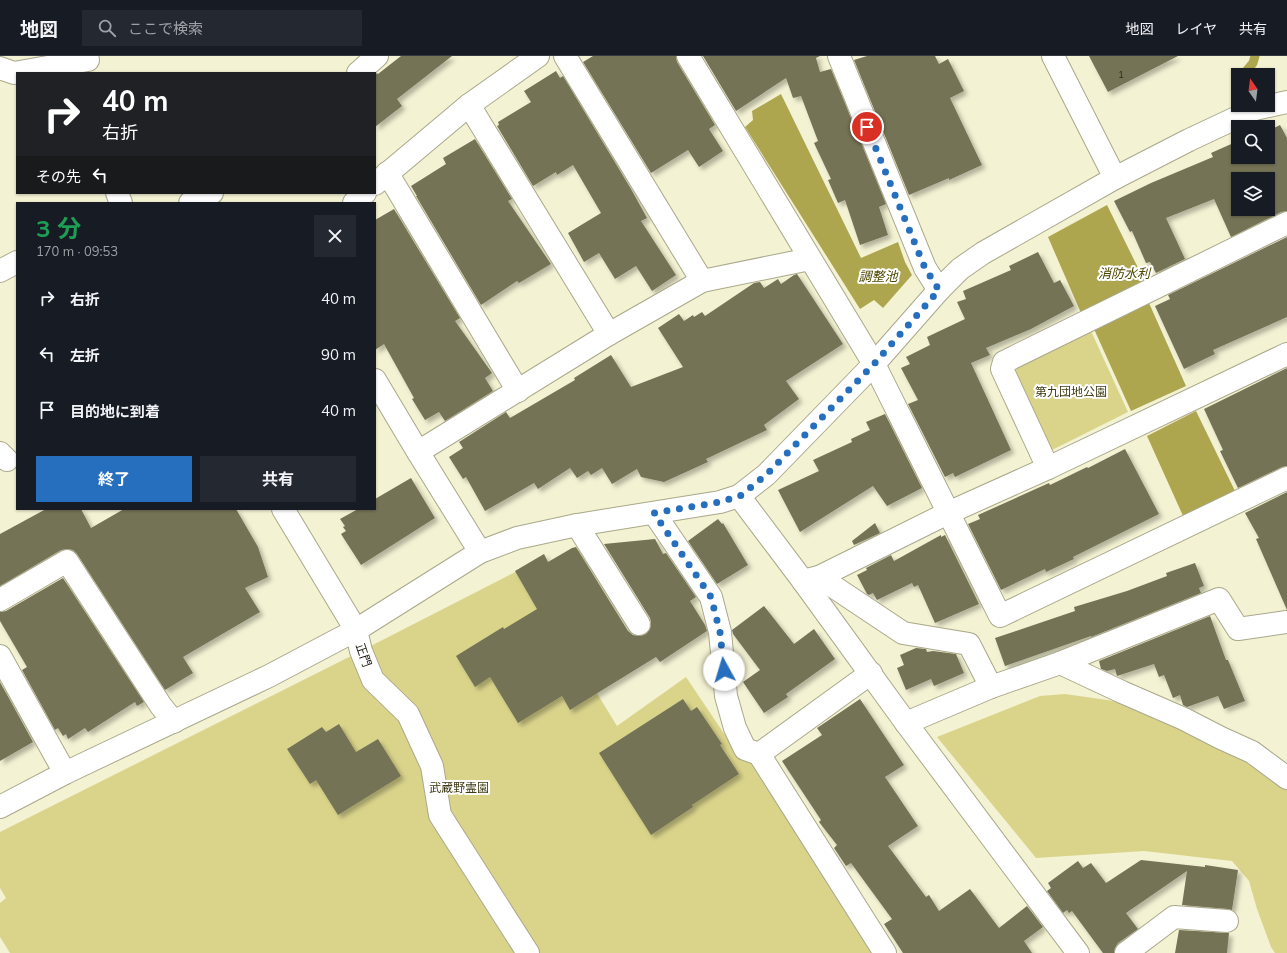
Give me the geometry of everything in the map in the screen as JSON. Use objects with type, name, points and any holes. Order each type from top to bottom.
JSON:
[{"type":"street","points":[[359,72],[377,56]]},
{"type":"street","points":[[518,390],[397,189],[381,179],[469,105],[538,56]]},
{"type":"street","points":[[565,56],[702,281]]},
{"type":"street","points":[[688,56],[874,364],[1000,616],[1287,478]]},
{"type":"street","points":[[839,56],[925,268],[939,290]]},
{"type":"street","points":[[1053,56],[1115,178]]},
{"type":"street","points":[[21,72],[88,63]]},
{"type":"street","points":[[0,68],[16,73]]},
{"type":"street","points":[[0,807],[65,773],[269,676],[356,630],[480,552],[517,538],[578,525],[720,502],[740,496],[766,475],[874,364],[939,290],[960,269],[983,252],[1115,178],[1189,140],[1255,109],[1287,102]]},
{"type":"street","points":[[469,105],[610,334]]},
{"type":"street","points":[[192,202],[210,194]]},
{"type":"street","points":[[355,202],[364,194]]},
{"type":"street","points":[[1048,468],[1002,369],[1004,362],[1287,223]]},
{"type":"street","points":[[418,452],[610,334],[702,281],[810,259]]},
{"type":"street","points":[[0,271],[16,263]]},
{"type":"street","points":[[811,579],[1287,354]]},
{"type":"street","points":[[376,382],[480,552]]},
{"type":"street","points":[[740,496],[811,579],[870,673],[1078,953]]},
{"type":"street","name":"正門","points":[[284,510],[356,630],[361,651],[373,680],[408,714],[432,766],[440,815],[528,953]]},
{"type":"street","points":[[654,513],[711,597],[720,632],[726,696],[735,728],[745,748],[759,754],[885,953]]},
{"type":"street","points":[[578,525],[639,624]]},
{"type":"street","points":[[0,600],[67,561],[161,706],[174,722]]},
{"type":"street","points":[[811,579],[903,633],[969,644],[991,687]]},
{"type":"street","points":[[906,723],[991,687],[1060,663],[1219,600],[1238,629],[1287,622]]},
{"type":"street","points":[[0,656],[65,773]]},
{"type":"street","points":[[1060,663],[1184,719],[1252,752],[1287,778]]},
{"type":"street","points":[[759,754],[870,673]]},
{"type":"street","points":[[1126,953],[1174,917],[1227,921]]},
{"type":"green space","name":"第九団地公園","points":[[1091,331],[1128,412],[1052,450],[1013,369]]},
{"type":"green space","name":"武蔵野霊園","points":[[521,569],[617,726],[686,677],[739,756],[757,764],[875,953],[10,953],[0,937],[0,903],[6,898],[0,888],[0,832]]},
{"type":"green space","points":[[1065,694],[1121,702],[1182,726],[1270,776],[1287,790],[1287,953],[1275,953],[1271,947],[1257,909],[1249,881],[1232,861],[1144,851],[1036,858],[937,737],[1040,696]]},
{"type":"water","name":"調整池","points":[[781,94],[861,258],[898,242],[905,262],[912,275],[883,308],[874,300],[860,309],[745,127],[753,120],[752,111]]},
{"type":"water","name":"消防水利","points":[[1107,205],[1144,280],[1081,313],[1048,237]]},
{"type":"water","points":[[1149,303],[1186,386],[1131,411],[1094,329]]},
{"type":"water","points":[[1196,411],[1235,491],[1184,518],[1147,436]]},
{"type":"building","points":[[401,56],[452,56],[397,99],[402,106],[376,126],[376,74]]},
{"type":"building","points":[[593,56],[676,56],[677,62],[715,125],[709,129],[723,151],[699,167],[688,150],[651,173],[583,62]]},
{"type":"building","points":[[703,56],[820,56],[816,58],[820,72],[831,69],[886,204],[879,207],[888,235],[860,245],[845,200],[838,203],[828,180],[831,179],[814,143],[818,141],[801,96],[793,98],[786,78],[736,111]]},
{"type":"building","points":[[867,56],[935,56],[939,64],[948,59],[964,91],[950,98],[982,165],[949,180],[949,178],[909,195],[854,60]]},
{"type":"building","points":[[1089,56],[1178,56],[1108,92]]},
{"type":"building","points":[[556,71],[560,78],[563,76],[631,189],[647,218],[641,221],[676,275],[652,291],[636,266],[615,279],[599,253],[584,262],[568,233],[601,213],[573,165],[557,175],[556,172],[533,186],[497,126],[499,125],[498,122],[531,102],[524,91]]},
{"type":"building","points":[[1280,125],[1287,138],[1287,211],[1275,215],[1275,172],[1231,172],[1231,216],[1273,216],[1231,237],[1214,199],[1166,218],[1185,259],[1156,273],[1150,262],[1146,263],[1132,231],[1130,232],[1114,201],[1151,183],[1213,157],[1211,153],[1231,144],[1231,164],[1275,164],[1275,128]]},
{"type":"building","points":[[475,139],[512,199],[508,201],[551,264],[519,283],[517,281],[481,305],[411,186],[446,164],[443,158]]},
{"type":"building","points":[[394,209],[460,318],[455,321],[492,373],[485,378],[493,391],[445,421],[439,412],[425,420],[412,399],[414,398],[384,344],[376,349],[376,219]]},
{"type":"building","points":[[1287,237],[1287,317],[1213,350],[1215,354],[1184,369],[1155,306],[1170,299],[1168,295]]},
{"type":"building","points":[[1038,252],[1054,283],[1060,280],[1074,306],[1031,329],[986,348],[990,355],[971,363],[1011,450],[955,477],[953,473],[945,477],[908,404],[918,400],[901,368],[910,364],[906,357],[930,345],[927,337],[965,319],[957,302],[966,299],[963,291],[1011,270],[1009,266]]},
{"type":"building","points":[[797,274],[843,344],[786,381],[799,399],[764,425],[767,430],[706,459],[708,462],[664,482],[641,477],[637,469],[612,484],[602,468],[591,475],[588,471],[577,478],[570,468],[538,489],[534,483],[485,511],[466,477],[463,479],[449,457],[463,448],[459,442],[506,412],[510,418],[575,380],[574,378],[611,355],[631,387],[683,367],[658,328],[679,314],[684,321],[693,315],[694,317],[702,312],[705,316],[754,283],[760,282],[764,288],[778,279],[781,284]]},
{"type":"building","points":[[1287,368],[1287,466],[1238,488],[1220,451],[1223,450],[1204,409]]},
{"type":"building","points":[[885,414],[922,488],[887,506],[873,486],[800,532],[778,490],[819,471],[813,460],[852,442],[851,439],[870,430],[866,422]]},
{"type":"building","points":[[1125,449],[1159,514],[1073,557],[1074,559],[1046,572],[1045,569],[1001,590],[968,524],[980,519],[978,515],[1049,483],[1050,485],[1087,467],[1088,468]]},
{"type":"building","points":[[411,478],[435,518],[361,565],[341,534],[346,531],[343,527],[345,526],[340,519],[356,510],[376,510],[376,498]]},
{"type":"building","points":[[1287,492],[1287,610],[1256,539],[1259,538],[1245,513]]},
{"type":"building","points":[[44,510],[82,510],[91,528],[122,510],[237,510],[258,547],[268,577],[245,588],[260,612],[183,657],[193,673],[165,690],[73,550],[61,550],[0,586],[0,534]]},
{"type":"building","points":[[718,519],[722,524],[723,523],[748,565],[717,584],[688,541]]},
{"type":"building","points":[[875,523],[880,533],[854,545],[852,541]]},
{"type":"building","points":[[941,535],[941,537],[945,535],[979,604],[935,623],[918,585],[914,587],[912,583],[877,600],[873,593],[869,595],[867,594],[857,575],[867,570],[866,568],[891,555],[894,561]]},
{"type":"building","points":[[655,539],[663,554],[666,553],[696,597],[690,601],[705,625],[707,631],[660,662],[656,657],[570,710],[562,696],[518,723],[490,677],[475,687],[456,656],[503,627],[504,629],[537,609],[515,571],[544,554],[548,562],[576,547],[628,631],[633,635],[639,636],[646,634],[650,629],[650,618],[604,544]]},
{"type":"building","points":[[1195,563],[1204,586],[1199,588],[1201,593],[1091,637],[1005,666],[995,638],[1075,611],[1074,607],[1127,591],[1167,576],[1166,573]]},
{"type":"building","points":[[63,578],[144,702],[137,706],[135,702],[88,732],[85,728],[68,739],[66,734],[63,736],[58,728],[55,730],[22,670],[27,667],[0,621],[0,612],[6,611]]},
{"type":"building","points":[[764,606],[794,644],[814,629],[835,659],[786,694],[788,697],[764,713],[743,682],[760,670],[733,634],[732,630]]},
{"type":"building","points":[[1210,616],[1226,660],[1228,660],[1245,701],[1224,709],[1218,696],[1187,707],[1183,705],[1180,695],[1173,698],[1164,675],[1159,677],[1154,664],[1117,676],[1115,669],[1107,671],[1101,669],[1099,661]]},
{"type":"building","points":[[916,648],[926,649],[927,652],[933,651],[956,654],[964,673],[934,686],[931,679],[906,690],[897,668],[904,665],[900,655]]},
{"type":"building","points":[[0,682],[33,742],[0,761]]},
{"type":"building","points":[[683,699],[691,711],[697,707],[722,744],[720,745],[739,774],[692,805],[693,807],[651,835],[599,753]]},
{"type":"building","points":[[860,699],[904,765],[885,777],[918,826],[888,846],[926,897],[929,895],[939,911],[970,889],[999,928],[1027,906],[1043,927],[1024,941],[1032,953],[903,953],[884,924],[892,919],[851,863],[846,866],[834,848],[837,845],[819,822],[821,820],[782,761],[822,735],[817,728]]},
{"type":"building","points":[[339,724],[356,752],[378,739],[401,776],[338,815],[316,780],[310,784],[287,749],[322,727],[326,732]]},
{"type":"building","points":[[1141,860],[1205,867],[1205,865],[1238,870],[1232,910],[1182,905],[1187,871],[1126,913],[1138,929],[1118,943],[1114,953],[1103,953],[1072,911],[1069,913],[1067,910],[1063,913],[1047,891],[1051,888],[1048,883],[1078,861],[1083,868],[1091,863],[1106,883]]},
{"type":"building","points":[[1179,930],[1229,933],[1227,953],[1175,953]]},
{"type":"waterway","points":[[1249,68],[1253,63],[1255,56]]},
{"type":"route","points":[[724,670],[720,632],[711,597],[654,513],[720,502],[740,496],[766,475],[874,364],[939,290],[925,268],[867,127]]}]
